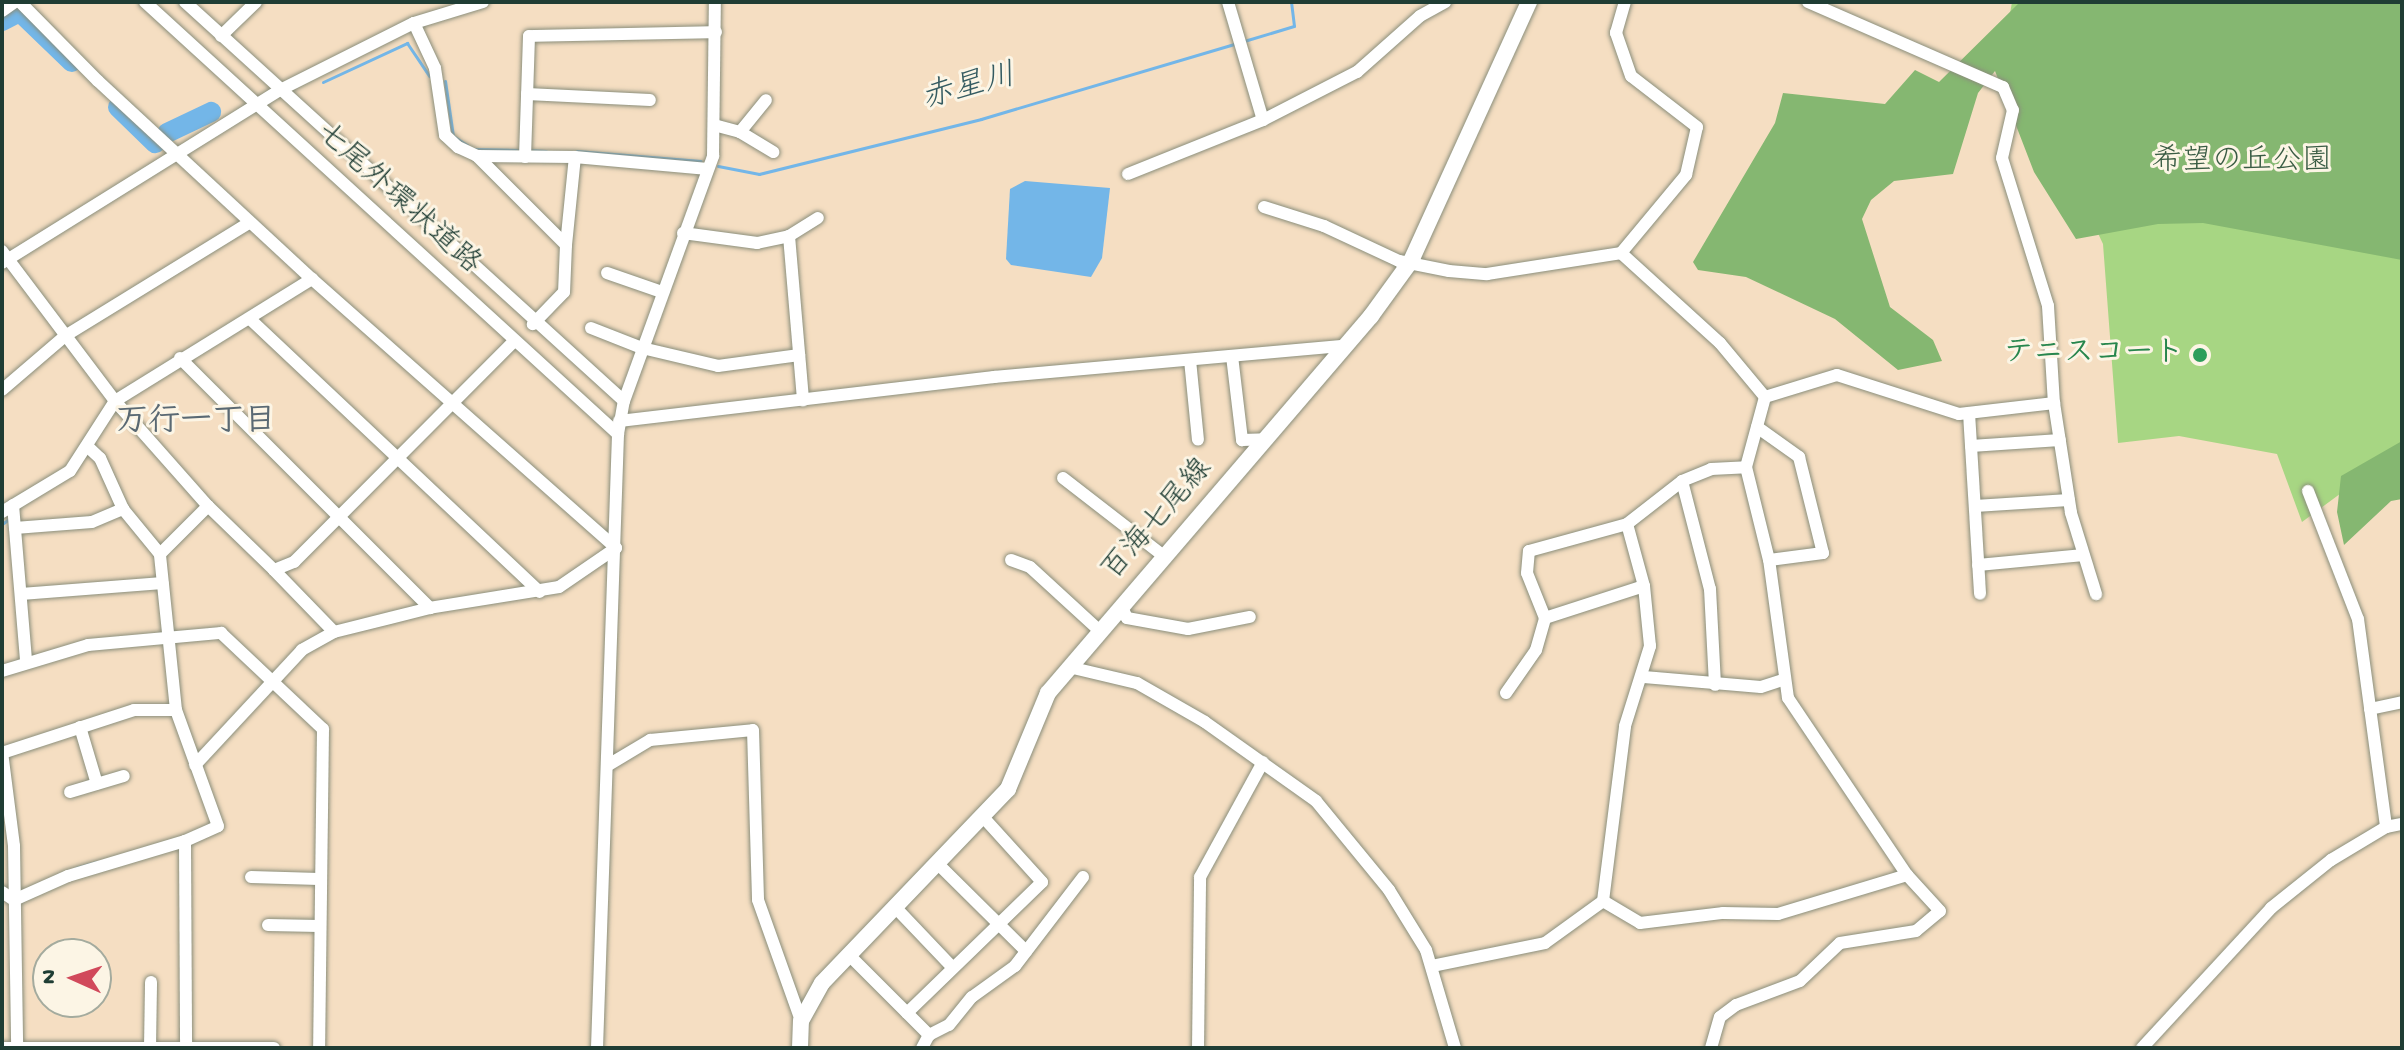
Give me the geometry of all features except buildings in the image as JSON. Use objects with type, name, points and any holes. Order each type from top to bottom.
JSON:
[{"type":"main road","name":"百海七尾線","points":[[800,1048],[801,1021],[822,983],[984,818],[1008,789],[1048,693],[1073,668],[1266,439],[1411,261],[1529,2]]},
{"type":"street","points":[[2,11],[17,2],[312,279],[616,548]]},
{"type":"street","name":"七尾外環状道路","points":[[145,2],[253,105],[514,341],[618,427]]},
{"type":"street","name":"七尾外環状道路","points":[[185,2],[533,324],[624,401]]},
{"type":"street","points":[[221,36],[256,2]]},
{"type":"street","points":[[334,632],[208,506],[115,401],[4,258],[178,155],[278,91],[447,6],[483,2]]},
{"type":"street","points":[[597,1048],[610,764],[618,427],[642,348],[713,156],[715,2]]},
{"type":"street","points":[[1228,2],[1263,120]]},
{"type":"street","points":[[1128,174],[1263,120],[1357,72],[1420,16],[1445,2]]},
{"type":"street","points":[[1264,207],[1411,261],[1487,274],[1621,253],[1682,182],[1697,127],[1631,76],[1616,33],[1625,2]]},
{"type":"street","points":[[1808,2],[2003,87],[2013,110],[2002,158],[2048,306],[2054,403],[2069,500],[2096,594]]},
{"type":"street","points":[[414,23],[435,68],[445,135],[477,156],[566,245]]},
{"type":"street","points":[[525,157],[529,36],[716,32]]},
{"type":"street","points":[[527,94],[650,100]]},
{"type":"street","points":[[740,132],[766,100]]},
{"type":"street","points":[[714,125],[740,132],[773,152]]},
{"type":"street","points":[[477,156],[575,157],[707,169]]},
{"type":"street","points":[[533,324],[564,292],[575,157]]},
{"type":"street","points":[[683,233],[757,243],[789,236],[818,218]]},
{"type":"street","points":[[2,390],[65,336],[250,222]]},
{"type":"street","points":[[789,236],[803,400]]},
{"type":"street","points":[[1621,253],[1720,343],[1765,397]]},
{"type":"street","points":[[607,273],[662,292]]},
{"type":"street","points":[[26,661],[15,528],[7,509],[70,471],[115,401],[312,279]]},
{"type":"street","points":[[250,319],[394,460],[540,592]]},
{"type":"street","points":[[591,328],[642,348],[718,366],[799,355]]},
{"type":"street","points":[[274,570],[294,562],[514,341]]},
{"type":"street","points":[[618,427],[803,400],[1344,346]]},
{"type":"street","points":[[1232,356],[1242,440],[1266,439]]},
{"type":"street","points":[[180,358],[336,518],[430,608]]},
{"type":"street","points":[[1190,360],[1198,440]]},
{"type":"street","points":[[1765,397],[1837,375],[1959,414],[2054,403]]},
{"type":"street","points":[[1711,1048],[1720,1017],[1736,1005],[1800,981],[1840,943],[1916,931],[1940,911],[1907,875],[1788,698],[1783,680],[1769,560],[1746,467],[1765,397]]},
{"type":"street","points":[[1969,413],[1980,594]]},
{"type":"street","points":[[1757,427],[1799,457],[1823,553],[1769,560]]},
{"type":"street","points":[[1971,446],[2060,440]]},
{"type":"street","points":[[14,900],[68,876],[185,841],[218,826],[176,710],[160,554],[123,509],[100,458],[87,446]]},
{"type":"street","points":[[1506,693],[1536,650],[1545,618],[1527,573],[1529,551],[1627,524],[1682,481],[1711,469],[1746,467]]},
{"type":"street","points":[[1063,478],[1165,557]]},
{"type":"street","points":[[1682,481],[1710,589],[1715,685]]},
{"type":"street","points":[[2308,491],[2358,619],[2386,827]]},
{"type":"street","points":[[1975,506],[2069,500]]},
{"type":"street","points":[[160,554],[208,506]]},
{"type":"street","points":[[15,528],[92,522],[123,509]]},
{"type":"street","points":[[1432,966],[1545,943],[1603,901],[1625,726],[1644,677],[1650,646],[1644,586],[1627,524]]},
{"type":"street","points":[[195,765],[302,650],[334,632],[430,608],[559,587],[616,548]]},
{"type":"street","points":[[1978,565],[2084,555]]},
{"type":"street","points":[[1011,560],[1030,567],[1101,632]]},
{"type":"street","points":[[21,594],[163,583]]},
{"type":"street","points":[[1545,618],[1644,586]]},
{"type":"street","points":[[1122,607],[1127,618],[1188,629],[1250,617]]},
{"type":"street","points":[[4,667],[88,645],[221,633],[323,729],[326,740],[321,758],[319,1048]]},
{"type":"street","points":[[1073,668],[1137,683],[1263,762],[1316,801],[1354,843],[1389,890],[1432,966],[1455,1048]]},
{"type":"street","points":[[1644,677],[1761,687],[1783,680]]},
{"type":"street","points":[[2370,709],[2402,702]]},
{"type":"street","points":[[17,1048],[14,846],[2,753],[134,710],[176,710]]},
{"type":"street","points":[[80,727],[97,784]]},
{"type":"street","points":[[610,764],[650,740],[753,730],[758,900],[801,1021]]},
{"type":"street","points":[[1198,1048],[1200,877],[1263,762]]},
{"type":"street","points":[[70,792],[124,776]]},
{"type":"street","points":[[907,1013],[1042,882],[984,818]]},
{"type":"street","points":[[2142,1048],[2271,908],[2331,860],[2386,827],[2402,824]]},
{"type":"street","points":[[185,841],[186,1048]]},
{"type":"street","points":[[938,864],[1026,951]]},
{"type":"street","points":[[1603,901],[1640,923],[1723,913],[1778,914],[1907,875]]},
{"type":"street","points":[[251,877],[319,879]]},
{"type":"street","points":[[922,1048],[929,1035],[949,1025],[972,997],[1015,966],[1083,877]]},
{"type":"street","points":[[2,892],[14,900]]},
{"type":"street","points":[[895,907],[953,968]]},
{"type":"street","points":[[268,925],[319,926]]},
{"type":"street","points":[[848,954],[929,1035]]},
{"type":"street","points":[[150,1048],[151,982]]},
{"type":"street","points":[[2,1048],[274,1048]]},
{"type":"green space","name":"希望の丘公園","points":[[2012,2],[2402,2],[2402,457],[2375,468],[2302,522],[2277,454],[2179,436],[2118,443],[2103,244],[2006,37]]},
{"type":"green space","points":[[2020,2],[2402,2],[2402,260],[2203,223],[2158,224],[2076,239],[2034,172],[1995,71],[1978,93],[1953,174],[1894,181],[1871,200],[1862,219],[1890,307],[1933,340],[1942,361],[1898,370],[1835,319],[1746,277],[1698,270],[1693,262],[1775,123],[1783,93],[1885,104],[1915,70],[1939,82]]},
{"type":"green space","points":[[2402,441],[2402,499],[2391,501],[2344,545],[2337,512],[2341,476]]},
{"type":"water","points":[[1025,181],[1110,188],[1102,258],[1091,277],[1011,265],[1006,259],[1010,189]]},
{"type":"waterway","name":"赤星川","points":[[1244,41],[1294,26],[1291,2]]},
{"type":"waterway","name":"赤星川","points":[[2,21],[20,12],[72,62]]},
{"type":"waterway","name":"赤星川","points":[[323,82],[407,43],[429,76]]},
{"type":"waterway","name":"赤星川","points":[[718,166],[759,174],[981,119],[1234,44]]},
{"type":"waterway","name":"赤星川","points":[[445,81],[453,136],[467,145]]},
{"type":"waterway","name":"赤星川","points":[[118,107],[155,143]]},
{"type":"waterway","name":"赤星川","points":[[167,133],[211,112]]},
{"type":"waterway","name":"赤星川","points":[[473,149],[522,150]]},
{"type":"waterway","name":"赤星川","points":[[529,150],[546,151]]},
{"type":"waterway","name":"赤星川","points":[[577,151],[701,161]]},
{"type":"waterway","points":[[2,524],[9,519]]},
{"type":"waterway","points":[[76,868],[96,862]]},
{"type":"place","name":"テニスコート","points":[[2200,355]]},
{"type":"district","name":"万行一丁目","points":[[196,423]]}]
